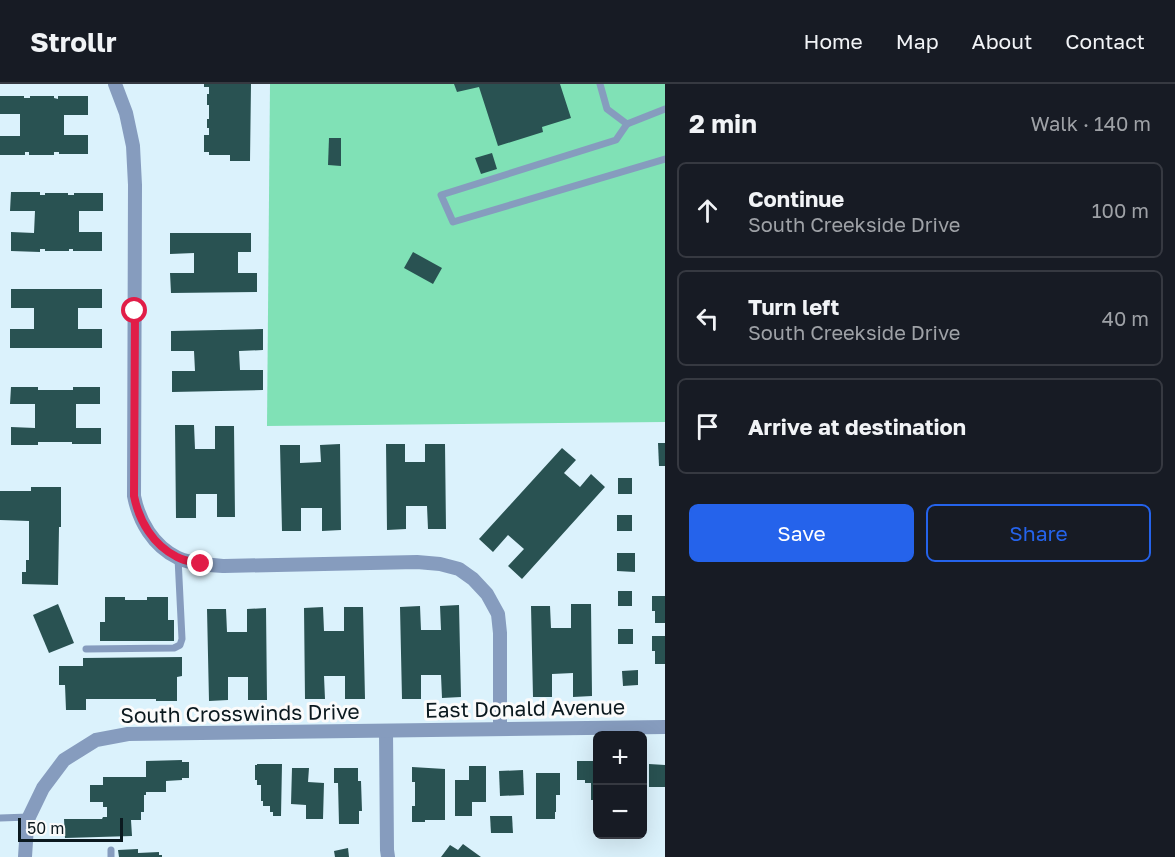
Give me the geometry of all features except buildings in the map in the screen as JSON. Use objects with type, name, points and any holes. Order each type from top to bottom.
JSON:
[{"type":"street","points":[[115,84],[126,112],[133,146],[135,185],[134,496],[137,512],[146,528],[160,545],[178,558],[201,564],[224,566],[417,562],[440,564],[459,569],[473,579],[487,594],[498,614],[500,729]]},
{"type":"street","name":"East Donald Avenue","points":[[386,731],[665,727]]},
{"type":"street","points":[[386,731],[388,857]]},
{"type":"street","name":"South Crosswinds Drive","points":[[25,857],[29,817],[43,788],[64,760],[96,740],[128,734],[386,731]]},
{"type":"lane","points":[[600,84],[607,109],[627,124]]},
{"type":"lane","points":[[665,109],[627,124],[616,141],[441,195],[453,222],[665,159]]},
{"type":"lane","points":[[86,649],[174,648],[180,645],[182,639],[178,558]]},
{"type":"lane","points":[[0,818],[29,817]]},
{"type":"green space","points":[[270,84],[665,84],[665,422],[267,426]]},
{"type":"route","points":[[135,311],[134,496],[137,512],[160,545],[178,558],[201,564]]}]
